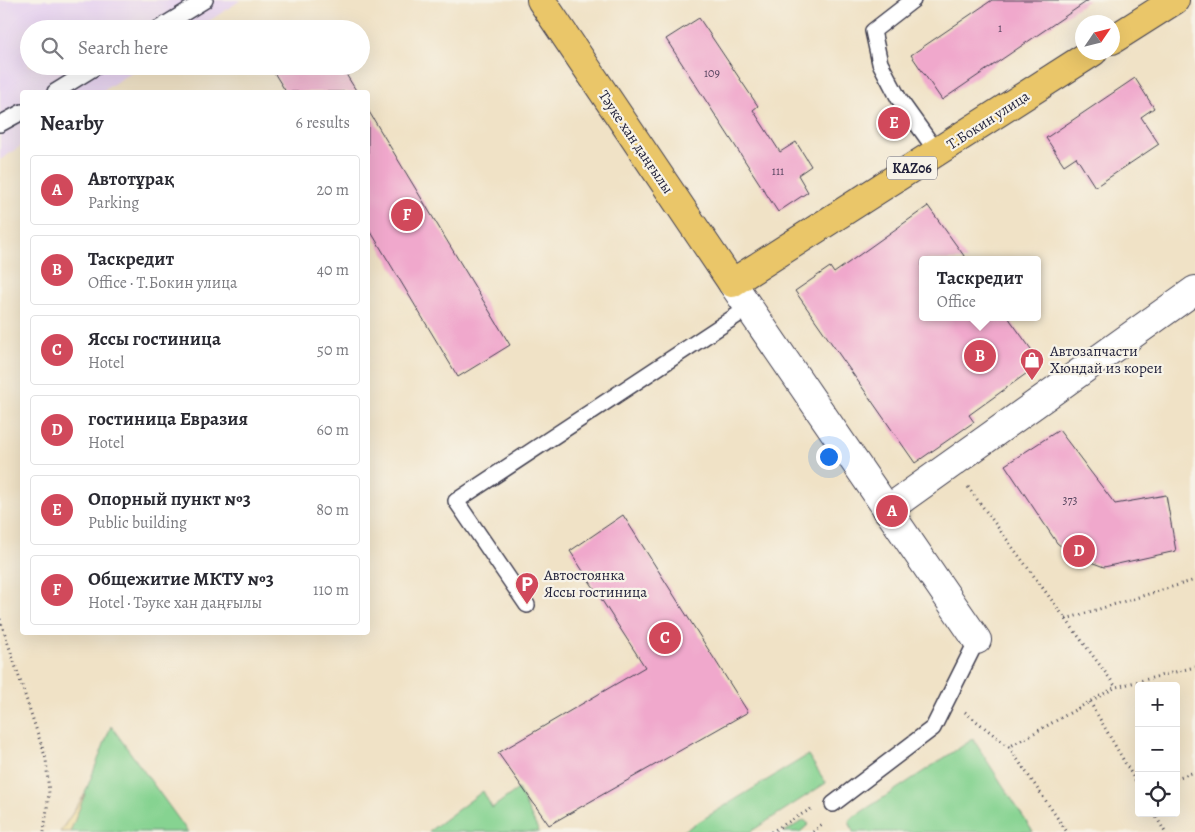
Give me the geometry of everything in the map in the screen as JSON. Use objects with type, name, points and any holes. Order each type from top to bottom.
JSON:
[{"type":"main road","name":"Тәуке хан даңғылы","points":[[541,0],[732,284]]},
{"type":"main road","points":[[1120,35],[1174,0]]},
{"type":"main road","name":"Т.Бокин улица","points":[[732,284],[1081,60]]},
{"type":"street","points":[[732,284],[977,640]]},
{"type":"street","points":[[887,510],[1195,290]]},
{"type":"lane","points":[[173,20],[205,0]]},
{"type":"lane","points":[[913,0],[873,31],[884,70],[899,99],[937,152]]},
{"type":"lane","points":[[58,90],[82,75]]},
{"type":"lane","points":[[0,124],[20,113]]},
{"type":"lane","points":[[527,605],[456,501],[748,308]]},
{"type":"lane","points":[[834,804],[933,728],[977,640]]},
{"type":"path","points":[[951,464],[1116,687]]},
{"type":"path","points":[[1066,619],[1195,580]]},
{"type":"path","points":[[0,619],[46,759],[49,793],[44,832]]},
{"type":"path","points":[[1009,747],[1116,687],[1195,667]]},
{"type":"path","points":[[948,699],[1009,747],[1067,832]]},
{"type":"path","points":[[1090,702],[1135,779]]},
{"type":"path","points":[[1180,777],[1195,772]]},
{"type":"path","points":[[817,832],[834,804]]},
{"type":"path","points":[[771,832],[807,810],[834,804]]},
{"type":"path","points":[[1156,817],[1165,832]]},
{"type":"path","points":[[813,832],[820,826]]},
{"type":"shaded area","points":[[0,0],[241,0],[211,20],[20,20],[20,75],[127,75],[104,90],[20,90],[20,146],[0,160]]},
{"type":"green space","points":[[111,726],[188,832],[70,832]]},
{"type":"green space","points":[[973,739],[1033,832],[853,832],[849,820]]},
{"type":"green space","points":[[808,755],[826,783],[750,832],[682,832]]},
{"type":"green space","points":[[518,789],[539,832],[428,832],[483,791],[492,808]]},
{"type":"green space","points":[[804,820],[809,824],[800,832],[784,832]]},
{"type":"sand","points":[[85,794],[70,832],[60,832]]},
{"type":"building","points":[[992,0],[1089,0],[942,100],[911,55]]},
{"type":"building","points":[[699,18],[758,106],[753,110],[780,152],[796,142],[811,166],[798,175],[808,192],[778,212],[666,39]]},
{"type":"building","points":[[276,75],[347,75],[356,90],[285,90]]},
{"type":"building","points":[[1135,78],[1154,108],[1141,117],[1159,144],[1095,187],[1076,157],[1064,165],[1046,138]]},
{"type":"building","points":[[370,113],[510,345],[458,377],[370,230]]},
{"type":"building","points":[[928,206],[964,256],[919,256],[919,321],[1011,321],[1041,363],[969,415],[974,422],[915,463],[795,291],[830,267],[834,273]]},
{"type":"building","points":[[1059,430],[1115,504],[1166,495],[1176,551],[1104,567],[1072,555],[1057,543],[1005,465]]},
{"type":"building","points":[[623,515],[748,712],[549,825],[498,753],[645,667],[570,551]]},
{"type":"place","name":"Опорный пункт №3","points":[[894,123]]},
{"type":"place","name":"Общежитие МКТУ №3","points":[[407,215]]},
{"type":"place","name":"Таскредит","points":[[980,356]]},
{"type":"place","name":"Автозапчасти Хюндай из кореи","points":[[1032,381]]},
{"type":"place","name":"Автотұрақ","points":[[892,511]]},
{"type":"place","name":"гостиница Евразия","points":[[1079,551]]},
{"type":"place","name":"Автостоянка Яссы гостиница","points":[[527,605]]},
{"type":"place","name":"Яссы гостиница","points":[[665,638]]}]
